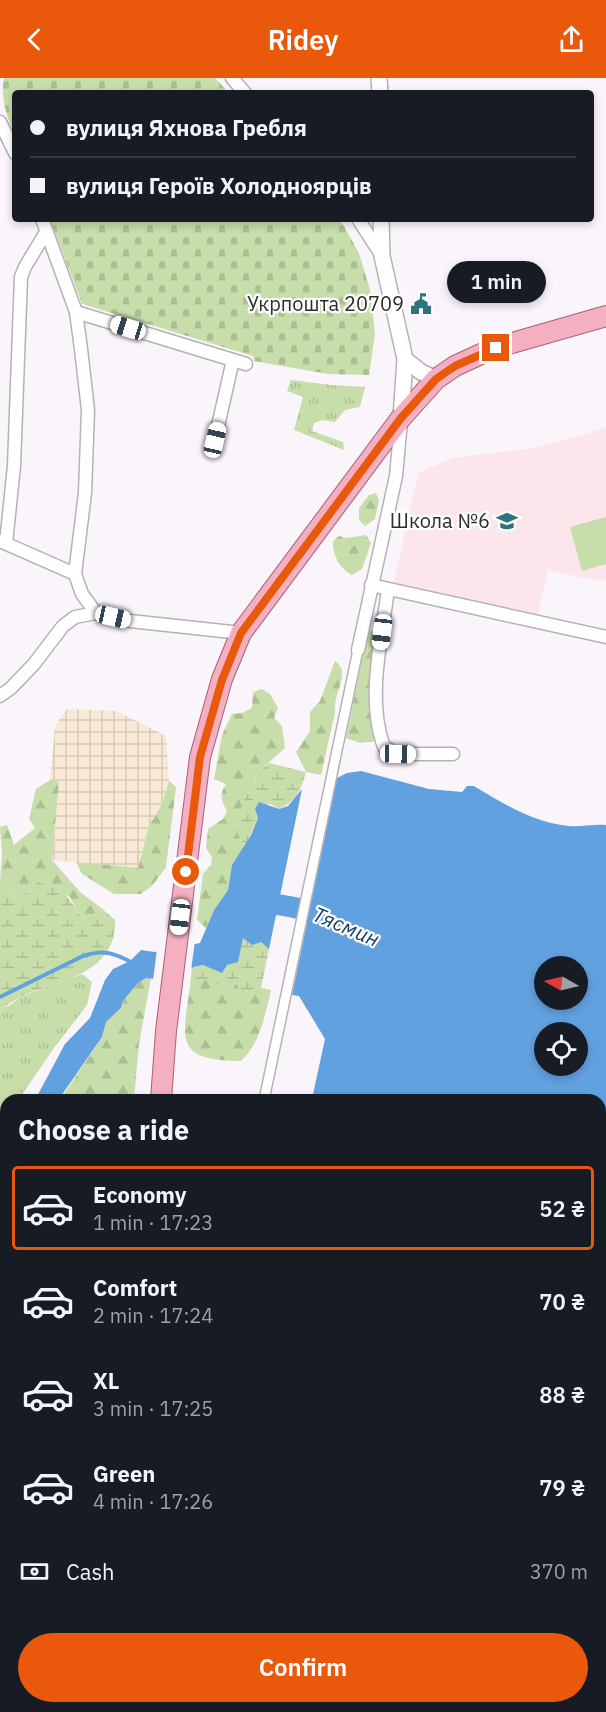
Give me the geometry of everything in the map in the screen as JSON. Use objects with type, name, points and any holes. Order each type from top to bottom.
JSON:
[{"type":"main road","points":[[161,1094],[166,1032],[200,757],[222,680],[241,633],[401,418],[436,379],[455,366],[481,354],[606,316]]},
{"type":"street","points":[[232,78],[242,90]]},
{"type":"street","points":[[0,122],[12,147]]},
{"type":"street","points":[[43,222],[75,312],[88,410],[86,493],[75,574],[82,594],[96,613]]},
{"type":"street","points":[[360,222],[382,256]]},
{"type":"street","points":[[265,1094],[357,650],[396,476],[405,359],[382,256],[381,222]]},
{"type":"street","points":[[46,232],[21,277],[14,466],[3,542],[75,574]]},
{"type":"street","points":[[75,312],[246,364]]},
{"type":"street","points":[[405,359],[421,372],[436,379]]},
{"type":"street","points":[[215,440],[233,360]]},
{"type":"street","points":[[371,585],[606,637]]},
{"type":"street","points":[[388,589],[377,676],[376,713],[384,747],[398,754],[453,754]]},
{"type":"street","points":[[75,617],[82,594]]},
{"type":"street","points":[[0,696],[34,664],[63,626],[75,617],[96,613],[150,624],[241,633]]},
{"type":"shaded area","name":"Школа №6","points":[[606,428],[606,579],[598,581],[548,570],[538,615],[394,582],[418,473],[453,458],[535,448]]},
{"type":"shaded area","points":[[67,709],[116,711],[166,736],[169,781],[162,804],[149,826],[138,869],[52,860],[59,783],[50,780],[55,726]]},
{"type":"green space","points":[[4,78],[215,78],[226,90],[12,90],[12,128],[5,107]]},
{"type":"green space","points":[[51,222],[342,222],[359,253],[370,290],[375,334],[369,375],[328,374],[254,361],[253,356],[82,304]]},
{"type":"green space","points":[[291,380],[365,387],[360,407],[345,410],[335,422],[322,420],[314,423],[312,431],[343,442],[344,450],[294,430],[303,397],[287,391]]},
{"type":"green space","points":[[376,493],[379,501],[375,519],[365,526],[359,520],[359,508],[369,495]]},
{"type":"green space","points":[[606,517],[606,564],[582,571],[570,527]]},
{"type":"green space","points":[[366,535],[371,543],[362,569],[352,575],[338,561],[333,541],[339,536],[346,538]]},
{"type":"green space","points":[[370,631],[377,632],[370,715],[375,741],[360,743],[346,738],[365,643]]},
{"type":"green space","points":[[335,661],[340,666],[342,677],[321,775],[306,772],[296,752],[310,731],[310,712],[320,701]]},
{"type":"green space","points":[[262,689],[270,694],[278,708],[274,718],[282,726],[285,748],[256,774],[255,786],[245,797],[237,832],[245,846],[232,865],[228,890],[214,910],[206,928],[197,920],[203,874],[211,865],[212,857],[206,848],[208,829],[223,819],[227,811],[222,798],[222,791],[226,784],[214,779],[222,735],[232,714],[242,713],[252,708],[253,692]]},
{"type":"green space","points":[[269,763],[306,772],[300,789],[290,803],[279,809],[270,804],[255,809],[258,818],[245,846],[237,832],[238,815],[245,797],[255,786],[256,774]]},
{"type":"green space","points":[[50,780],[59,782],[52,860],[80,892],[100,907],[95,917],[81,919],[70,897],[38,883],[26,894],[16,895],[0,881],[2,855],[0,827],[7,825],[14,845],[35,828],[29,819],[36,789]]},
{"type":"green space","points":[[169,781],[176,787],[166,867],[152,886],[141,894],[114,894],[82,874],[76,862],[138,868],[149,826],[162,804]]},
{"type":"green space","points":[[0,881],[16,895],[26,894],[38,882],[55,888],[65,894],[82,919],[95,916],[100,907],[115,920],[113,938],[107,952],[85,971],[24,995],[0,1009]]},
{"type":"green space","points":[[243,937],[261,942],[269,949],[261,988],[248,992],[239,989],[234,980],[223,988],[206,979],[199,980],[190,986],[192,967],[203,965],[213,968]]},
{"type":"green space","points":[[82,974],[92,982],[87,1005],[22,1094],[0,1094],[0,1009],[20,997]]},
{"type":"green space","points":[[151,978],[139,1044],[134,1094],[64,1094],[102,1037],[106,1022],[121,1008],[123,1001],[138,983]]},
{"type":"green space","points":[[200,979],[234,980],[247,992],[261,988],[271,990],[257,1038],[241,1061],[219,1060],[203,1056],[193,1051],[187,1043],[185,1020],[190,986]]},
{"type":"water","points":[[361,771],[429,789],[462,792],[467,786],[474,786],[531,817],[544,821],[569,826],[606,825],[606,1094],[313,1094],[325,1039],[299,996],[292,995],[337,778],[347,773]]},
{"type":"water","points":[[302,789],[269,949],[261,942],[252,945],[243,938],[238,962],[227,965],[222,973],[203,965],[158,974],[156,979],[146,978],[138,983],[123,1001],[121,1008],[106,1022],[102,1037],[62,1094],[38,1094],[65,1044],[90,1018],[105,980],[113,969],[130,961],[141,950],[155,952],[200,943],[214,910],[228,890],[232,865],[251,835],[258,818],[255,809],[259,802],[279,809],[288,806]]},
{"type":"pier","points":[[195,941],[191,970],[160,976],[158,981],[153,981],[157,949]]},
{"type":"waterway","name":"Тясмин","points":[[250,905],[272,904],[294,908],[336,922]]},
{"type":"waterway","points":[[0,997],[90,954],[109,953],[133,963]]},
{"type":"place","name":"Укрпошта 20709","points":[[421,304]]},
{"type":"place","name":"Школа №6","points":[[507,521]]},
{"type":"route","points":[[186,872],[200,757],[222,680],[241,633],[401,418],[436,379],[455,366],[496,348]]}]
